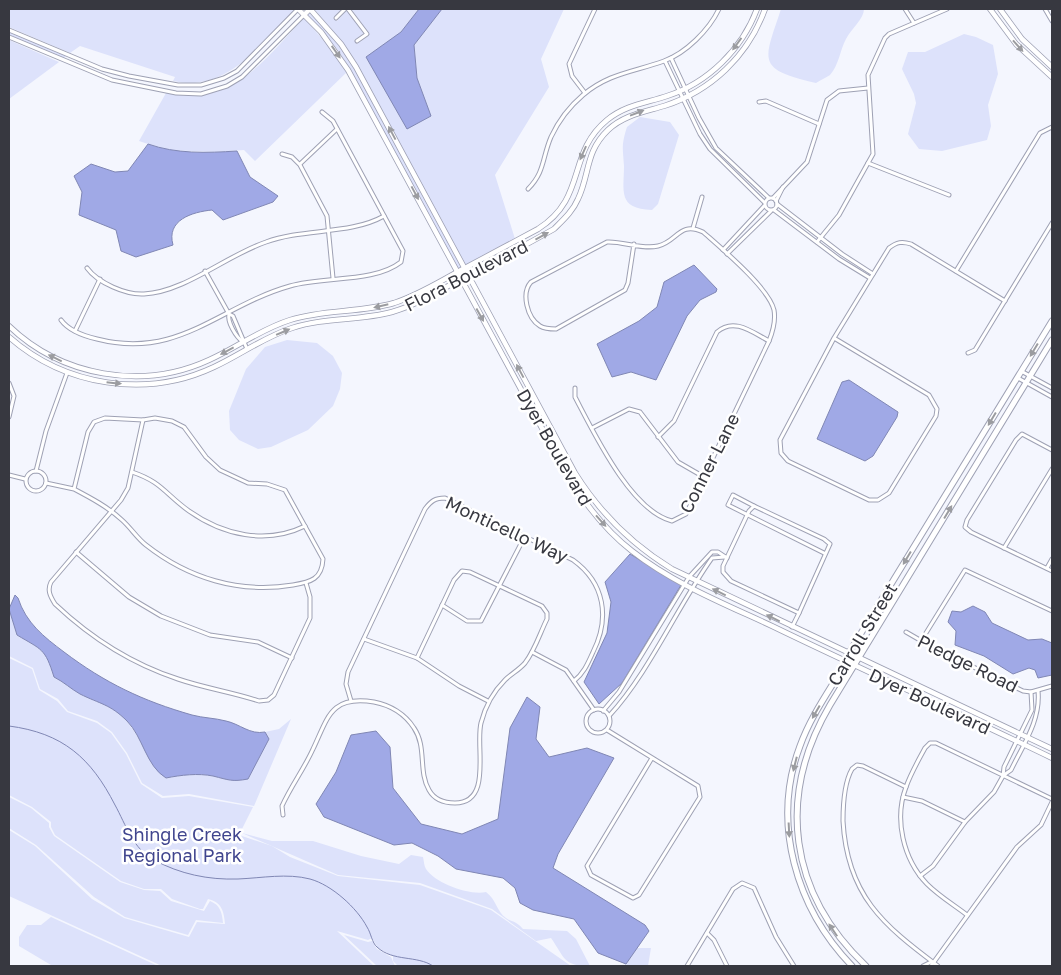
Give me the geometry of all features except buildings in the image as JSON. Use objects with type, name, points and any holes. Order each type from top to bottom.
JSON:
[{"type":"main road","name":"Dyer Boulevard","points":[[298,9],[335,50],[348,70],[568,478],[602,522],[638,555],[685,585],[854,666],[924,696],[1052,758]]},
{"type":"main road","points":[[304,15],[310,9]]},
{"type":"main road","name":"Dyer Boulevard","points":[[310,9],[341,44],[356,67],[575,473],[608,517],[654,558],[689,577],[848,654],[1052,749]]},
{"type":"main road","name":"Flora Boulevard","points":[[9,326],[38,348],[70,364],[111,375],[157,375],[197,365],[276,325],[299,317],[326,311],[373,308],[405,299],[538,229],[558,214],[571,192],[585,148],[606,121],[633,106],[686,89],[715,69],[729,55],[746,32],[756,9]]},
{"type":"main road","name":"Flora Boulevard","points":[[9,337],[36,357],[67,373],[109,383],[157,383],[204,371],[279,333],[304,324],[370,316],[400,309],[419,302],[554,229],[578,200],[586,166],[594,148],[613,126],[626,118],[682,99],[713,81],[734,62],[752,38],[765,9]]},
{"type":"main road","points":[[995,9],[1022,39],[1052,67]]},
{"type":"main road","points":[[995,9],[1024,53],[1052,78]]},
{"type":"main road","name":"Carroll Street","points":[[852,966],[824,932],[797,877],[789,837],[788,814],[790,781],[799,747],[806,730],[842,669],[848,654],[1052,321]]},
{"type":"main road","name":"Carroll Street","points":[[866,966],[833,929],[816,901],[808,881],[797,821],[799,783],[809,747],[820,723],[854,666],[1052,340]]},
{"type":"main road","points":[[67,373],[70,364]]},
{"type":"main road","points":[[530,406],[543,414]]},
{"type":"main road","points":[[790,781],[799,783]]},
{"type":"street","points":[[9,30],[115,73],[178,85],[212,83],[237,71],[298,9]]},
{"type":"street","points":[[336,18],[347,9],[367,34],[357,41]]},
{"type":"street","points":[[585,94],[572,76],[569,64],[595,9]]},
{"type":"street","points":[[528,189],[541,173],[551,137],[558,123],[585,94],[618,74],[671,58],[701,34],[718,9]]},
{"type":"street","points":[[905,9],[914,23]]},
{"type":"street","points":[[817,242],[839,215],[868,163],[874,148],[868,75],[885,38],[889,34],[948,9]]},
{"type":"street","points":[[1045,9],[1052,21]]},
{"type":"street","points":[[9,37],[100,76],[127,84],[187,94],[214,91],[242,77],[304,15]]},
{"type":"street","points":[[258,51],[264,57]]},
{"type":"street","points":[[671,58],[698,118],[716,148],[821,239],[873,274]]},
{"type":"street","points":[[664,61],[693,121],[710,149],[726,166],[764,204],[839,259],[870,278]]},
{"type":"street","points":[[671,74],[677,71]]},
{"type":"street","points":[[212,83],[214,91]]},
{"type":"street","points":[[727,254],[772,210],[774,200],[783,187],[808,162],[827,100],[839,92],[868,88]]},
{"type":"street","points":[[759,102],[766,101],[819,124]]},
{"type":"street","points":[[61,320],[75,331],[115,342],[155,343],[190,333],[281,289],[333,278],[368,275],[401,262],[404,258],[403,251],[331,118],[322,112]]},
{"type":"street","points":[[693,121],[698,118]]},
{"type":"street","points":[[956,271],[1040,133],[1052,127]]},
{"type":"street","points":[[300,164],[337,129]]},
{"type":"street","points":[[282,154],[292,157],[300,164],[325,212],[329,229],[333,278]]},
{"type":"street","points":[[726,166],[731,162]]},
{"type":"street","points":[[868,163],[949,195]]},
{"type":"street","points":[[634,244],[628,283],[621,295],[556,329],[548,329],[536,323],[524,299],[527,287],[531,282],[598,246],[616,242],[634,244],[656,247],[668,242],[681,231],[693,228],[702,197]]},
{"type":"street","points":[[723,250],[764,204],[774,200]]},
{"type":"street","points":[[87,268],[100,279],[131,293],[147,294],[173,287],[229,257],[266,241],[295,234],[361,226],[384,216]]},
{"type":"street","points":[[968,353],[975,350],[1052,223]]},
{"type":"street","name":"Conner Lane","points":[[575,388],[575,397],[624,481],[662,519],[672,521],[686,514],[770,341],[775,319],[768,298],[723,250],[703,232],[693,228]]},
{"type":"street","points":[[834,338],[929,395],[937,409],[936,416],[889,493],[878,500],[869,500],[788,460],[781,453],[780,440],[834,338],[889,248],[896,243],[904,242],[1005,301]]},
{"type":"street","points":[[204,271],[229,314],[234,316],[248,350]]},
{"type":"street","points":[[75,331],[100,279]]},
{"type":"street","points":[[229,314],[228,319],[234,331],[239,339],[244,342]]},
{"type":"street","points":[[658,437],[674,421],[716,332],[724,326],[735,324],[770,341]]},
{"type":"street","points":[[234,331],[240,328]]},
{"type":"street","points":[[1022,371],[1052,388]]},
{"type":"street","points":[[36,470],[46,432],[67,373]]},
{"type":"street","points":[[1017,378],[1052,397]]},
{"type":"street","points":[[9,383],[14,396],[9,417]]},
{"type":"street","points":[[592,428],[623,411],[634,409],[646,417],[658,437],[678,462],[704,478]]},
{"type":"street","points":[[46,483],[74,489],[112,511],[144,544],[164,558],[208,580],[258,588],[306,583],[320,575],[323,559],[284,490],[267,484],[248,483],[220,470],[206,457],[184,427],[172,421],[155,418],[143,420],[105,418],[94,422],[88,432],[74,489]]},
{"type":"street","points":[[143,420],[128,488],[112,511],[48,587],[55,604],[104,644],[148,668],[179,680],[259,701],[268,700],[274,695],[310,618],[310,597],[306,583]]},
{"type":"street","points":[[1052,450],[1022,434],[1016,440],[967,520],[965,527],[1052,571]]},
{"type":"street","points":[[1004,548],[1052,469]]},
{"type":"street","points":[[25,479],[31,472],[36,470]]},
{"type":"street","points":[[25,479],[28,488],[33,491],[41,490],[46,483],[44,475],[36,470]]},
{"type":"street","points":[[132,472],[151,478],[188,510],[208,523],[227,530],[269,536],[290,533],[305,526]]},
{"type":"street","points":[[9,475],[25,479]]},
{"type":"street","points":[[792,627],[820,570],[824,554],[830,544],[824,538],[733,495],[728,505],[824,554]]},
{"type":"street","name":"Monticello Way","points":[[351,701],[347,677],[430,502],[437,498],[445,498],[525,536],[582,566],[596,584],[602,599],[604,613],[599,640],[584,671],[574,681]]},
{"type":"street","points":[[754,506],[747,515],[726,557],[723,566],[725,577],[799,613]]},
{"type":"street","points":[[442,605],[467,621],[482,621],[525,536]]},
{"type":"street","points":[[76,552],[129,597],[161,616],[210,635],[258,642],[292,658]]},
{"type":"street","points":[[603,711],[619,692],[689,577],[712,552],[718,552],[726,557]]},
{"type":"street","points":[[609,716],[628,692],[692,588],[695,580],[712,558],[726,557]]},
{"type":"street","points":[[1047,568],[1052,559]]},
{"type":"street","points":[[921,641],[964,570],[1052,611]]},
{"type":"street","points":[[282,815],[282,806],[313,750],[324,720],[333,710],[351,701],[369,701],[386,705],[409,721],[419,735],[422,746],[425,782],[430,792],[441,801],[457,803],[465,801],[474,794],[479,785],[479,734],[488,701],[504,681],[522,666],[532,652],[547,619],[547,613],[542,606],[470,572],[462,571],[454,580],[417,658]]},
{"type":"street","points":[[662,621],[669,625]]},
{"type":"street","name":"Pledge Road","points":[[906,632],[1015,687],[1032,692],[1052,686]]},
{"type":"street","points":[[364,639],[417,658],[458,686],[488,701]]},
{"type":"street","points":[[532,652],[559,665],[574,681],[594,710]]},
{"type":"street","points":[[633,668],[640,673]]},
{"type":"street","name":"Pledge Road","points":[[1003,776],[1011,770],[1038,712],[1038,691]]},
{"type":"street","name":"Pledge Road","points":[[1003,776],[1004,766],[1032,710],[1032,692]]},
{"type":"street","points":[[607,730],[610,724],[609,716],[603,711],[594,710],[585,717],[586,724],[595,732],[607,730],[698,786],[700,793],[639,895],[633,898],[592,875],[587,866],[652,758]]},
{"type":"street","points":[[931,966],[932,962],[967,916],[1017,847],[1041,825],[1052,801],[933,743],[925,748],[906,787],[900,819],[903,840],[920,876],[933,890],[967,916]]},
{"type":"street","points":[[906,787],[863,766],[854,767],[850,772],[844,800],[845,842],[854,874],[872,908],[891,930],[938,966]]},
{"type":"street","points":[[920,876],[933,866],[965,822],[994,792],[1003,776]]},
{"type":"street","points":[[903,797],[922,801],[965,822]]},
{"type":"street","points":[[687,966],[738,883],[748,884],[754,888],[776,937],[794,966]]},
{"type":"street","points":[[706,933],[714,940],[727,966]]},
{"type":"street","points":[[923,966],[932,962]]},
{"type":"green space","points":[[9,9],[295,9],[242,63],[227,73],[210,80],[193,83],[173,81],[175,77],[80,46],[70,53],[9,27]]},
{"type":"green space","points":[[314,9],[342,9],[333,18],[337,21],[347,10],[364,34],[354,40],[357,44],[368,36],[369,33],[351,9],[419,9],[401,32],[366,57],[431,116],[417,78],[414,45],[442,9],[564,9],[541,59],[549,87],[495,175],[515,239],[465,265],[358,66],[343,43]]},
{"type":"green space","points":[[781,9],[864,9],[862,16],[846,39],[833,71],[830,75],[816,83],[782,73],[769,60],[771,41]]},
{"type":"green space","points":[[310,12],[339,45],[354,68],[461,267],[458,269],[350,69],[337,49],[307,15]]},
{"type":"green space","points":[[304,18],[333,51],[347,72],[255,161],[244,150],[216,152],[166,150],[139,141],[166,93],[189,96],[210,93],[228,87],[245,77],[260,64]]},
{"type":"green space","points":[[9,32],[66,56],[63,59],[9,35]]},
{"type":"green space","points":[[964,34],[993,45],[998,74],[988,105],[991,126],[987,140],[942,151],[919,149],[908,134],[916,103],[914,94],[902,69],[908,52],[925,52]]},
{"type":"green space","points":[[9,40],[59,62],[9,99]]},
{"type":"green space","points":[[640,117],[670,122],[679,135],[658,204],[652,210],[633,206],[625,197],[624,190],[624,138],[627,127]]},
{"type":"green space","points":[[287,340],[317,343],[333,356],[342,373],[340,389],[333,406],[308,430],[271,447],[258,449],[239,440],[230,430],[229,411],[246,369],[265,347]]},
{"type":"green space","points":[[9,609],[17,635],[42,651],[48,660],[54,677],[80,694],[119,713],[129,724],[155,765],[166,778],[184,775],[207,775],[230,780],[248,779],[269,739],[265,732],[279,729],[291,719],[254,806],[189,794],[163,796],[142,783],[127,753],[112,732],[97,721],[68,711],[58,699],[40,689],[33,668],[9,656]]},
{"type":"green space","name":"Shingle Creek Regional Park","points":[[9,658],[32,669],[39,690],[57,701],[67,712],[97,723],[111,733],[126,754],[141,784],[162,798],[189,796],[253,807],[239,835],[272,846],[290,857],[338,876],[420,885],[491,910],[571,966],[398,966],[393,961],[393,956],[378,948],[372,938],[368,940],[337,931],[374,966],[162,966],[9,896],[9,830],[35,846],[92,899],[124,918],[189,937],[197,922],[225,924],[221,908],[213,900],[208,899],[203,909],[200,909],[172,899],[161,889],[144,889],[121,881],[55,835],[51,822],[32,807],[9,795]]},
{"type":"green space","points":[[9,797],[31,808],[49,823],[54,836],[120,882],[144,890],[160,891],[171,901],[204,911],[210,901],[220,909],[223,923],[196,920],[188,935],[125,917],[94,897],[36,845],[9,828]]},
{"type":"green space","points":[[242,833],[272,841],[313,841],[361,856],[399,864],[411,855],[423,857],[426,869],[437,879],[462,890],[479,893],[486,892],[508,920],[518,924],[523,929],[567,931],[576,939],[590,966],[581,966],[569,962],[562,956],[551,938],[536,941],[492,909],[420,883],[338,875]]},
{"type":"green space","points":[[51,917],[158,966],[51,965],[19,946],[19,937],[27,925],[41,925]]},
{"type":"green space","points":[[344,935],[368,942],[372,941],[377,949],[391,957],[395,966],[377,966]]},
{"type":"green space","points":[[637,948],[651,948],[648,966],[624,966]]},
{"type":"water","points":[[419,9],[442,9],[414,45],[417,78],[431,116],[407,129],[366,57],[401,32]]},
{"type":"water","points":[[148,144],[181,151],[237,151],[250,177],[278,196],[273,202],[223,220],[212,210],[189,215],[177,223],[173,229],[173,245],[136,257],[121,251],[116,230],[79,215],[82,192],[74,176],[91,164],[115,172],[128,171]]},
{"type":"water","points":[[694,265],[717,289],[716,292],[700,300],[687,316],[656,380],[631,372],[612,377],[597,344],[639,321],[657,307],[664,282]]},
{"type":"water","points":[[849,380],[898,412],[897,417],[873,456],[865,461],[817,439],[842,382]]},
{"type":"water","points":[[630,554],[681,585],[622,683],[599,704],[584,682],[607,633],[611,602],[605,582]]},
{"type":"water","points":[[15,595],[26,615],[43,635],[79,663],[110,682],[174,710],[226,721],[250,731],[265,732],[269,739],[248,779],[230,780],[207,775],[184,775],[166,778],[159,773],[149,759],[137,735],[121,715],[80,694],[54,677],[48,660],[42,651],[17,635],[9,609]]},
{"type":"water","points":[[973,606],[985,612],[992,623],[1028,640],[1042,639],[1052,643],[1052,675],[1038,678],[1035,670],[1029,668],[1013,674],[984,656],[955,645],[956,631],[948,622],[952,611],[961,612]]},
{"type":"water","points":[[527,697],[540,707],[536,739],[549,757],[587,748],[614,758],[558,854],[553,868],[645,925],[649,931],[626,964],[598,953],[574,919],[533,910],[520,903],[515,888],[503,878],[456,869],[438,856],[412,843],[394,845],[324,817],[316,804],[336,772],[351,735],[376,731],[390,747],[393,788],[421,824],[462,834],[498,819],[510,728]]},
{"type":"waterway","points":[[9,726],[28,729],[45,735],[73,750],[85,761],[106,788],[135,843],[154,860],[174,869],[205,877],[238,879],[292,876],[318,882],[343,898],[357,912],[368,929],[375,945],[383,952],[398,957],[420,960],[433,966]]}]
